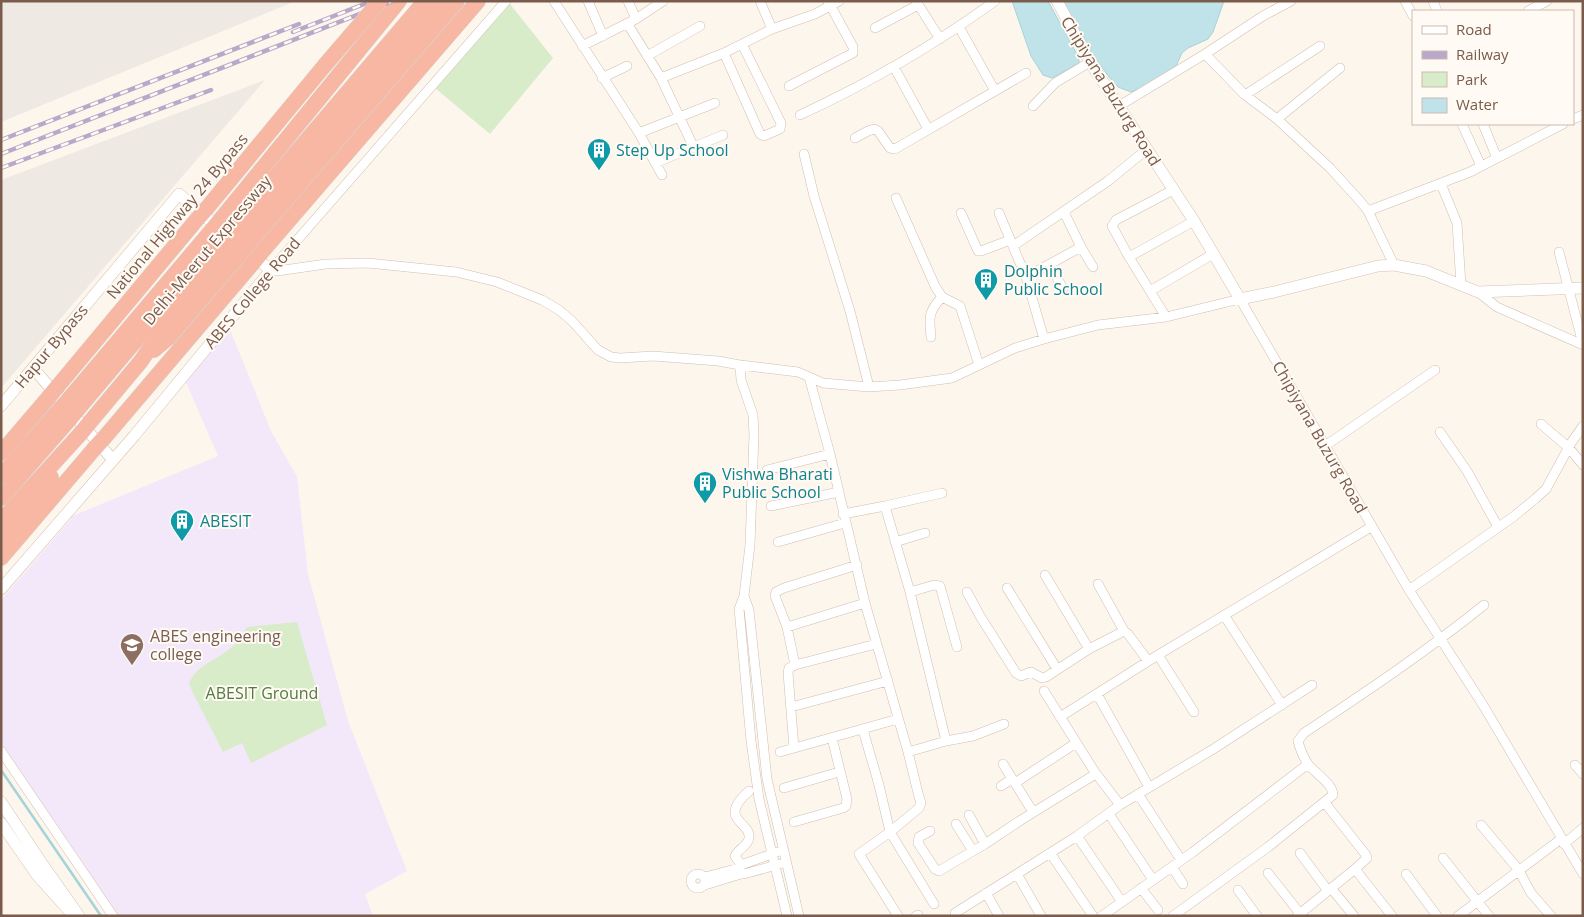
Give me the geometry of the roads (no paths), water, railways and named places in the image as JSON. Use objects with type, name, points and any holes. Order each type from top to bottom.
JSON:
[{"type":"highway","points":[[230,237],[384,8],[399,1]]},
{"type":"highway","name":"Delhi-Meerut Expressway","points":[[1,521],[35,482],[58,460],[141,360],[230,237],[425,1]]},
{"type":"highway","name":"Delhi-Meerut Expressway","points":[[1,498],[69,409],[230,237],[439,1]]},
{"type":"highway","points":[[230,237],[457,1]]},
{"type":"highway","points":[[1,558],[478,1]]},
{"type":"highway","name":"National Highway 24 Bypass","points":[[1,453],[325,66],[384,8]]},
{"type":"highway","points":[[1,476],[44,428],[69,409]]},
{"type":"highway","points":[[1,488],[39,445],[44,428]]},
{"type":"highway","points":[[1,541],[50,480],[58,460]]},
{"type":"street","name":"ABES College Road","points":[[1,589],[113,460],[271,270],[506,1]]},
{"type":"street","points":[[554,1],[639,133],[662,175]]},
{"type":"street","points":[[588,1],[603,36]]},
{"type":"street","points":[[628,1],[636,19]]},
{"type":"street","points":[[582,46],[636,19],[663,1]]},
{"type":"street","points":[[760,1],[772,29]]},
{"type":"street","points":[[661,78],[724,53],[772,29],[814,14],[829,4],[840,1]]},
{"type":"street","points":[[800,115],[841,96],[894,67],[959,27],[994,1]]},
{"type":"street","name":"Chipiyana Buzurg Road","points":[[1057,1],[1090,62],[1194,221],[1371,527],[1439,640],[1483,705],[1583,874]]},
{"type":"street","points":[[1119,106],[1263,16],[1291,1]]},
{"type":"street","points":[[1406,1],[1412,14]]},
{"type":"street","points":[[1531,7],[1547,1]]},
{"type":"street","points":[[875,28],[917,3],[940,39]]},
{"type":"street","points":[[789,86],[853,53],[854,47],[829,4]]},
{"type":"street","points":[[628,23],[661,78],[694,148]]},
{"type":"street","points":[[647,56],[700,26]]},
{"type":"street","points":[[959,27],[995,91]]},
{"type":"street","points":[[724,53],[760,134],[764,136],[780,129],[781,123],[742,44]]},
{"type":"street","points":[[1245,95],[1320,46]]},
{"type":"street","points":[[1205,54],[1245,95],[1277,119],[1330,168],[1368,211],[1394,265]]},
{"type":"street","points":[[1033,106],[1055,83],[1090,62]]},
{"type":"street","points":[[602,78],[626,66]]},
{"type":"street","points":[[894,67],[928,129]]},
{"type":"street","points":[[1277,119],[1340,68]]},
{"type":"street","points":[[855,138],[874,129],[893,149],[1026,73]]},
{"type":"street","points":[[639,133],[715,103]]},
{"type":"street","points":[[1462,125],[1481,166]]},
{"type":"street","points":[[1483,125],[1497,158]]},
{"type":"street","points":[[1368,211],[1441,184],[1561,125]]},
{"type":"street","points":[[655,164],[723,135]]},
{"type":"street","points":[[961,212],[978,251],[981,252],[1012,243],[1064,212],[1108,181],[1146,150]]},
{"type":"street","points":[[804,154],[814,196],[850,311],[869,387]]},
{"type":"street","points":[[1441,184],[1457,223],[1461,285]]},
{"type":"street","points":[[1166,317],[1113,229],[1113,223],[1172,190]]},
{"type":"street","name":"Hapur Bypass","points":[[1,406],[179,194],[263,266],[271,270]]},
{"type":"street","points":[[896,198],[935,286],[942,297],[960,306],[979,365]]},
{"type":"street","points":[[1064,212],[1081,247],[1093,266]]},
{"type":"street","points":[[999,213],[1026,277],[1044,339]]},
{"type":"street","points":[[1129,257],[1194,221]]},
{"type":"street","points":[[1026,277],[1081,247]]},
{"type":"street","points":[[1559,252],[1583,344]]},
{"type":"street","points":[[1150,291],[1213,254]]},
{"type":"street","points":[[271,270],[277,271],[326,264],[368,263],[456,272],[497,282],[542,300],[559,310],[572,321],[598,350],[611,357],[653,356],[689,358],[798,372],[823,383],[869,387],[952,378],[1015,348],[1098,325],[1166,317],[1366,268],[1394,265],[1426,271],[1478,292],[1497,307],[1583,344]]},
{"type":"street","points":[[1050,265],[1063,289]]},
{"type":"street","points":[[1478,292],[1583,288]]},
{"type":"street","points":[[931,337],[929,315],[942,297]]},
{"type":"street","points":[[740,365],[741,380],[753,415],[754,435],[750,545],[744,596],[740,608],[751,741],[759,799],[787,916]]},
{"type":"street","points":[[33,368],[113,460]]},
{"type":"street","points":[[1325,446],[1435,370]]},
{"type":"street","points":[[809,377],[830,454],[865,603],[921,803],[919,808],[890,832],[859,854],[898,916]]},
{"type":"street","points":[[1541,424],[1569,448],[1583,465]]},
{"type":"street","points":[[1409,590],[1498,528],[1546,489],[1574,438],[1583,426]]},
{"type":"street","points":[[1440,432],[1467,471],[1498,528]]},
{"type":"street","points":[[767,470],[830,454]]},
{"type":"street","points":[[771,506],[839,492]]},
{"type":"street","points":[[778,542],[844,518],[942,493]]},
{"type":"street","points":[[885,506],[910,592],[946,741]]},
{"type":"street","points":[[1060,718],[1148,661],[1371,527]]},
{"type":"street","points":[[895,542],[925,533]]},
{"type":"street","points":[[795,664],[787,627],[775,596],[776,592],[779,589],[857,565]]},
{"type":"street","points":[[1044,575],[1089,649]]},
{"type":"street","points":[[1098,584],[1124,631],[1148,661]]},
{"type":"street","points":[[910,592],[934,585],[940,586],[957,647]]},
{"type":"street","points":[[1007,588],[1057,670]]},
{"type":"street","points":[[967,592],[980,616],[1018,675],[1021,676],[1033,672],[1044,678],[1089,649],[1124,631]]},
{"type":"street","points":[[744,596],[749,610],[767,779],[799,916]]},
{"type":"street","points":[[787,627],[865,603]]},
{"type":"street","points":[[1173,916],[1233,873],[1333,796],[1334,793],[1308,764],[1298,742],[1304,732],[1387,678],[1484,604]]},
{"type":"street","points":[[1224,615],[1282,705]]},
{"type":"street","points":[[794,748],[789,668],[795,664],[876,644]]},
{"type":"street","points":[[1158,655],[1194,712]]},
{"type":"street","points":[[791,707],[888,681]]},
{"type":"street","points":[[955,913],[1138,794],[1312,685]]},
{"type":"street","points":[[1044,691],[1096,774],[1120,806]]},
{"type":"street","points":[[1097,694],[1149,787]]},
{"type":"street","points":[[780,752],[898,719]]},
{"type":"street","points":[[908,752],[946,741],[973,736],[1004,724]]},
{"type":"street","points":[[862,730],[879,785],[890,832],[934,904]]},
{"type":"street","points":[[794,822],[846,806],[847,799],[832,738]]},
{"type":"street","points":[[1000,786],[1014,781],[1076,743]]},
{"type":"street","points":[[1,751],[113,916]]},
{"type":"street","points":[[1003,764],[1033,812]]},
{"type":"street","points":[[1102,916],[1172,867],[1308,764]]},
{"type":"street","points":[[1575,765],[1583,774]]},
{"type":"street","points":[[784,788],[839,772]]},
{"type":"street","points":[[930,831],[920,837],[918,841],[934,869],[942,870],[1096,774]]},
{"type":"street","points":[[740,869],[735,856],[737,851],[746,844],[749,834],[747,829],[736,819],[735,814],[739,802],[749,791]]},
{"type":"street","points":[[1138,794],[1181,860]]},
{"type":"street","points":[[1,802],[79,916]]},
{"type":"street","points":[[1268,873],[1300,915],[1366,859],[1367,856],[1325,803]]},
{"type":"street","points":[[1109,814],[1153,880]]},
{"type":"street","points":[[969,815],[985,844]]},
{"type":"street","points":[[1,823],[37,875],[74,916]]},
{"type":"street","points":[[956,824],[973,851]]},
{"type":"street","points":[[1481,824],[1518,870],[1531,893],[1550,916]]},
{"type":"street","points":[[1458,916],[1518,870],[1583,828]]},
{"type":"street","points":[[1076,836],[1119,904],[1121,916]]},
{"type":"street","points":[[705,881],[740,869],[784,850]]},
{"type":"street","points":[[1050,853],[1093,916]]},
{"type":"street","points":[[1300,853],[1354,916]]},
{"type":"street","points":[[1443,858],[1489,916]]},
{"type":"street","points":[[740,869],[787,862]]},
{"type":"street","points":[[1172,867],[1183,884]]},
{"type":"street","points":[[1355,869],[1392,916]]},
{"type":"street","points":[[1017,874],[1042,916]]},
{"type":"street","points":[[1406,874],[1438,916]]},
{"type":"street","points":[[1141,888],[1158,910]]},
{"type":"street","points":[[1238,890],[1257,916]]},
{"type":"street","points":[[986,894],[999,916]]},
{"type":"water","points":[[1012,1],[1048,1],[1079,58],[1079,63],[1052,78],[1043,75],[1031,56]]},
{"type":"water","points":[[1062,1],[1224,1],[1213,32],[1208,39],[1188,48],[1182,53],[1176,66],[1144,87],[1131,92],[1118,87],[1109,77],[1087,46]]},
{"type":"waterway","points":[[1,770],[101,916]]},
{"type":"railway","points":[[293,32],[372,1]]},
{"type":"railway","points":[[1,154],[393,1]]},
{"type":"railway","points":[[1,140],[299,24]]},
{"type":"railway","points":[[1,168],[211,90]]},
{"type":"place","name":"Step Up School","points":[[599,171]]},
{"type":"place","name":"Dolphin Public School","points":[[986,301]]},
{"type":"place","name":"Vishwa Bharati Public School","points":[[705,504]]},
{"type":"place","name":"ABESIT","points":[[182,542]]},
{"type":"place","name":"ABES engineering college","points":[[132,666]]},
{"type":"park label","name":"ABESIT Ground","points":[[262,693]]}]
